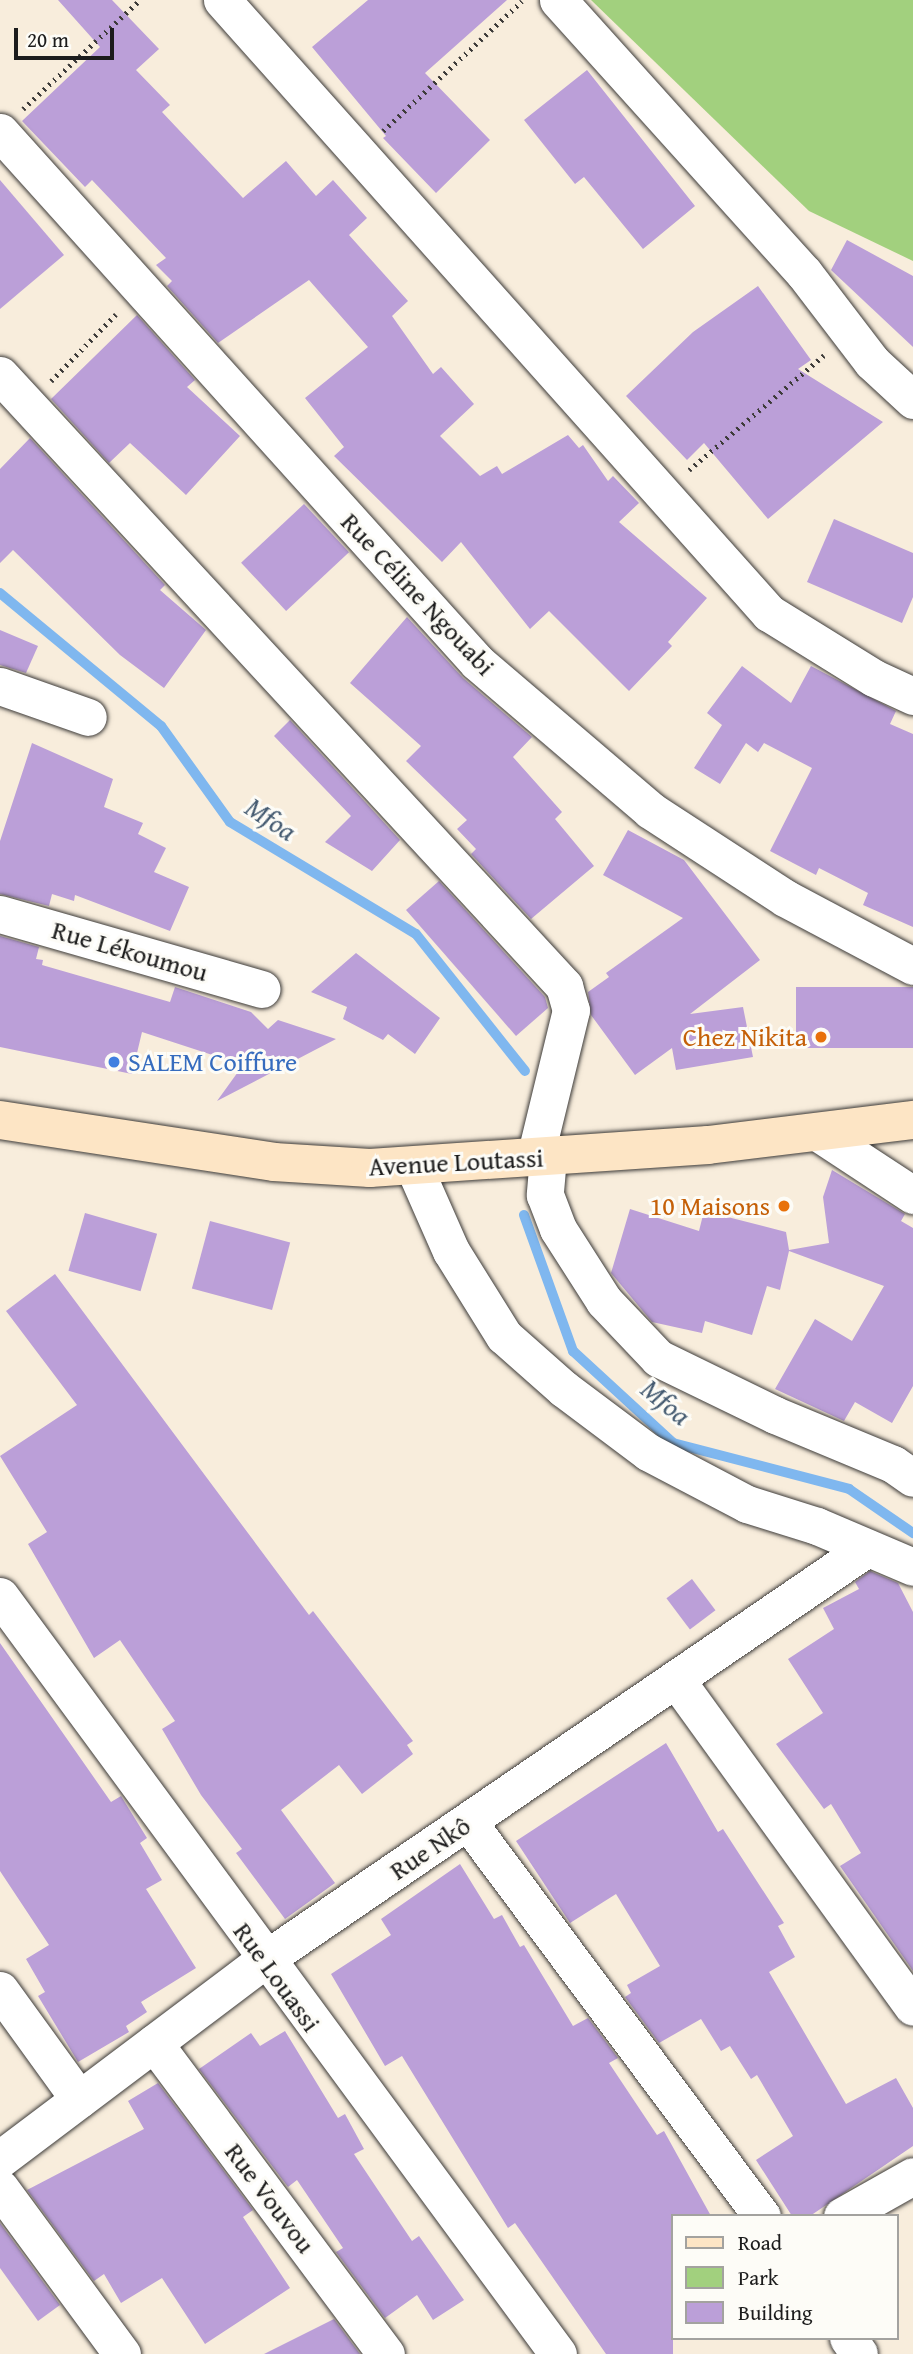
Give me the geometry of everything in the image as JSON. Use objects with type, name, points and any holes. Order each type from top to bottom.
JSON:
[{"type":"main road","name":"Avenue Loutassi","points":[[0,1120],[274,1162],[357,1167],[541,1158],[817,1132],[913,1119]]},
{"type":"street","points":[[222,0],[769,614],[874,678],[913,696]]},
{"type":"street","points":[[558,0],[804,273],[872,362],[913,400]]},
{"type":"street","name":"Rue Céline Ngouabi","points":[[10,122],[139,291],[477,662],[650,810],[785,898],[913,966]]},
{"type":"street","points":[[0,375],[564,986],[571,1010],[541,1158],[545,1195],[558,1229],[604,1301],[658,1358],[775,1415],[893,1464],[913,1478]]},
{"type":"street","points":[[0,687],[88,717]]},
{"type":"street","name":"Rue Lékoumou","points":[[0,914],[261,989]]},
{"type":"street","points":[[817,1132],[913,1195]]},
{"type":"street","points":[[413,1165],[451,1251],[504,1336],[564,1389],[648,1452],[747,1504],[913,1567]]},
{"type":"street","name":"Rue Nkô","points":[[0,2159],[264,1960],[677,1681],[867,1548]]},
{"type":"street","name":"Rue Louassi","points":[[0,1596],[264,1960],[558,2354]]},
{"type":"street","points":[[677,1681],[913,2007]]},
{"type":"street","points":[[468,1822],[761,2214]]},
{"type":"street","points":[[0,1990],[79,2099]]},
{"type":"street","name":"Rue Vouvou","points":[[153,2043],[386,2354]]},
{"type":"street","points":[[845,2214],[913,2175]]},
{"type":"street","points":[[0,2188],[122,2354]]},
{"type":"path","points":[[10,122],[140,0]]},
{"type":"path","points":[[358,154],[523,0]]},
{"type":"path","points":[[28,404],[139,291]]},
{"type":"path","points":[[659,493],[725,444],[850,331]]},
{"type":"green space","points":[[591,0],[913,0],[913,261],[809,211]]},
{"type":"building","points":[[58,0],[112,0],[159,49],[136,70],[170,105],[162,112],[243,198],[286,161],[316,196],[333,180],[367,218],[349,235],[408,301],[392,316],[433,374],[441,367],[474,404],[440,436],[480,476],[497,466],[502,474],[568,435],[579,448],[583,445],[608,481],[613,476],[639,503],[619,522],[707,598],[668,642],[672,646],[629,691],[549,611],[530,629],[461,542],[442,562],[334,456],[344,447],[305,398],[368,347],[309,280],[218,343],[167,286],[172,281],[156,265],[166,258],[92,180],[85,187],[22,121],[100,47]]},
{"type":"building","points":[[368,0],[507,0],[425,73],[490,140],[436,193],[383,138],[386,136],[312,47]]},
{"type":"building","points":[[587,70],[695,206],[643,249],[584,177],[575,184],[524,120]]},
{"type":"building","points":[[0,180],[64,255],[0,309]]},
{"type":"building","points":[[847,240],[913,276],[913,347],[831,270]]},
{"type":"building","points":[[758,286],[811,360],[798,369],[883,422],[768,519],[704,443],[687,460],[626,396],[693,332]]},
{"type":"building","points":[[137,315],[195,380],[187,387],[240,436],[186,495],[130,443],[109,463],[51,399]]},
{"type":"building","points":[[30,438],[165,585],[160,590],[206,630],[164,688],[120,655],[13,550],[0,563],[0,469]]},
{"type":"building","points":[[304,504],[349,552],[286,611],[241,563]]},
{"type":"building","points":[[834,519],[913,553],[913,597],[902,623],[807,582]]},
{"type":"building","points":[[407,617],[463,678],[532,737],[513,757],[562,812],[555,819],[594,866],[531,919],[471,854],[476,849],[457,829],[467,820],[406,761],[421,746],[350,683]]},
{"type":"building","points":[[0,630],[38,646],[26,673],[0,665]]},
{"type":"building","points":[[742,666],[791,703],[811,666],[896,711],[890,724],[913,734],[913,927],[863,905],[868,893],[819,868],[816,875],[770,851],[812,768],[764,743],[758,752],[746,743],[720,784],[694,768],[722,725],[707,713]]},
{"type":"building","points":[[290,720],[400,840],[372,871],[325,842],[351,816],[274,736]]},
{"type":"building","points":[[32,743],[113,779],[104,807],[143,823],[138,834],[166,848],[154,872],[189,887],[170,931],[75,895],[74,901],[52,894],[49,906],[0,894],[0,841]]},
{"type":"building","points":[[628,830],[684,860],[760,960],[690,1014],[743,1007],[753,1057],[676,1070],[672,1048],[635,1075],[591,1015],[588,992],[609,977],[606,973],[683,918],[603,875]]},
{"type":"building","points":[[439,881],[545,997],[548,1008],[516,1036],[406,910]]},
{"type":"building","points":[[0,936],[39,947],[36,959],[43,960],[42,965],[170,1002],[175,987],[251,1012],[268,1029],[278,1020],[336,1039],[217,1101],[243,1065],[142,1032],[132,1074],[0,1047]]},
{"type":"building","points":[[356,953],[440,1018],[415,1054],[388,1034],[383,1040],[343,1019],[347,1007],[311,992]]},
{"type":"building","points":[[796,987],[913,987],[913,1048],[796,1048]]},
{"type":"building","points":[[832,1170],[905,1214],[901,1221],[913,1228],[913,1386],[892,1423],[855,1402],[844,1421],[775,1389],[815,1319],[852,1341],[884,1286],[789,1251],[780,1290],[767,1286],[752,1335],[705,1321],[702,1333],[652,1322],[611,1273],[630,1209],[699,1231],[704,1211],[786,1232],[789,1250],[829,1243],[823,1197]]},
{"type":"building","points":[[85,1213],[157,1234],[141,1291],[68,1271]]},
{"type":"building","points":[[210,1221],[290,1242],[272,1310],[192,1289]]},
{"type":"building","points":[[55,1274],[309,1615],[313,1611],[413,1741],[407,1745],[413,1754],[362,1794],[339,1765],[281,1810],[335,1883],[285,1919],[236,1853],[242,1849],[201,1795],[162,1729],[175,1721],[120,1640],[94,1658],[28,1544],[47,1532],[0,1456],[77,1405],[6,1311]]},
{"type":"building","points":[[870,1571],[898,1583],[913,1612],[913,1971],[840,1866],[861,1853],[831,1804],[824,1809],[776,1744],[823,1713],[788,1659],[834,1629],[823,1608],[859,1589],[855,1582]]},
{"type":"building","points":[[692,1579],[715,1610],[690,1629],[666,1598]]},
{"type":"building","points":[[0,1643],[111,1802],[121,1796],[147,1838],[140,1843],[162,1880],[146,1889],[196,1968],[141,2002],[147,2012],[126,2026],[129,2032],[78,2062],[38,1996],[45,1992],[26,1959],[49,1945],[0,1871]]},
{"type":"building","points":[[666,1743],[718,1832],[723,1829],[784,1923],[778,1926],[795,1957],[769,1972],[846,2104],[896,2078],[913,2108],[913,2146],[813,2214],[791,2214],[756,2160],[793,2136],[757,2075],[751,2079],[730,2046],[721,2051],[701,2019],[659,2043],[625,1997],[631,1993],[627,1985],[660,1966],[616,1894],[570,1923],[516,1841]]},
{"type":"building","points":[[460,1864],[494,1919],[502,1915],[520,1947],[524,1945],[573,2026],[588,2018],[618,2058],[609,2063],[657,2135],[664,2131],[710,2214],[671,2214],[673,2354],[606,2354],[515,2223],[508,2228],[402,2056],[385,2066],[331,1974],[391,1935],[381,1919]]},
{"type":"building","points":[[285,2031],[338,2118],[345,2114],[364,2149],[354,2154],[412,2241],[419,2236],[464,2300],[433,2320],[417,2295],[385,2318],[336,2252],[343,2248],[297,2180],[288,2187],[199,2069],[251,2033],[260,2046]]},
{"type":"building","points":[[158,2083],[253,2210],[243,2217],[290,2288],[205,2344],[162,2278],[121,2303],[104,2274],[94,2281],[27,2190],[144,2129],[128,2101]]},
{"type":"building","points":[[0,2223],[60,2305],[38,2321],[0,2268]]},
{"type":"building","points":[[334,2319],[360,2354],[264,2354]]},
{"type":"waterway","name":"Mfoa","points":[[0,593],[161,726],[230,822],[416,934],[525,1071]]},
{"type":"waterway","name":"Mfoa","points":[[524,1215],[573,1351],[673,1443],[849,1489],[913,1533]]},
{"type":"place","name":"Chez Nikita","points":[[821,1037]]},
{"type":"place","name":"SALEM Coiffure","points":[[114,1062]]},
{"type":"place","name":"10 Maisons","points":[[784,1206]]}]
